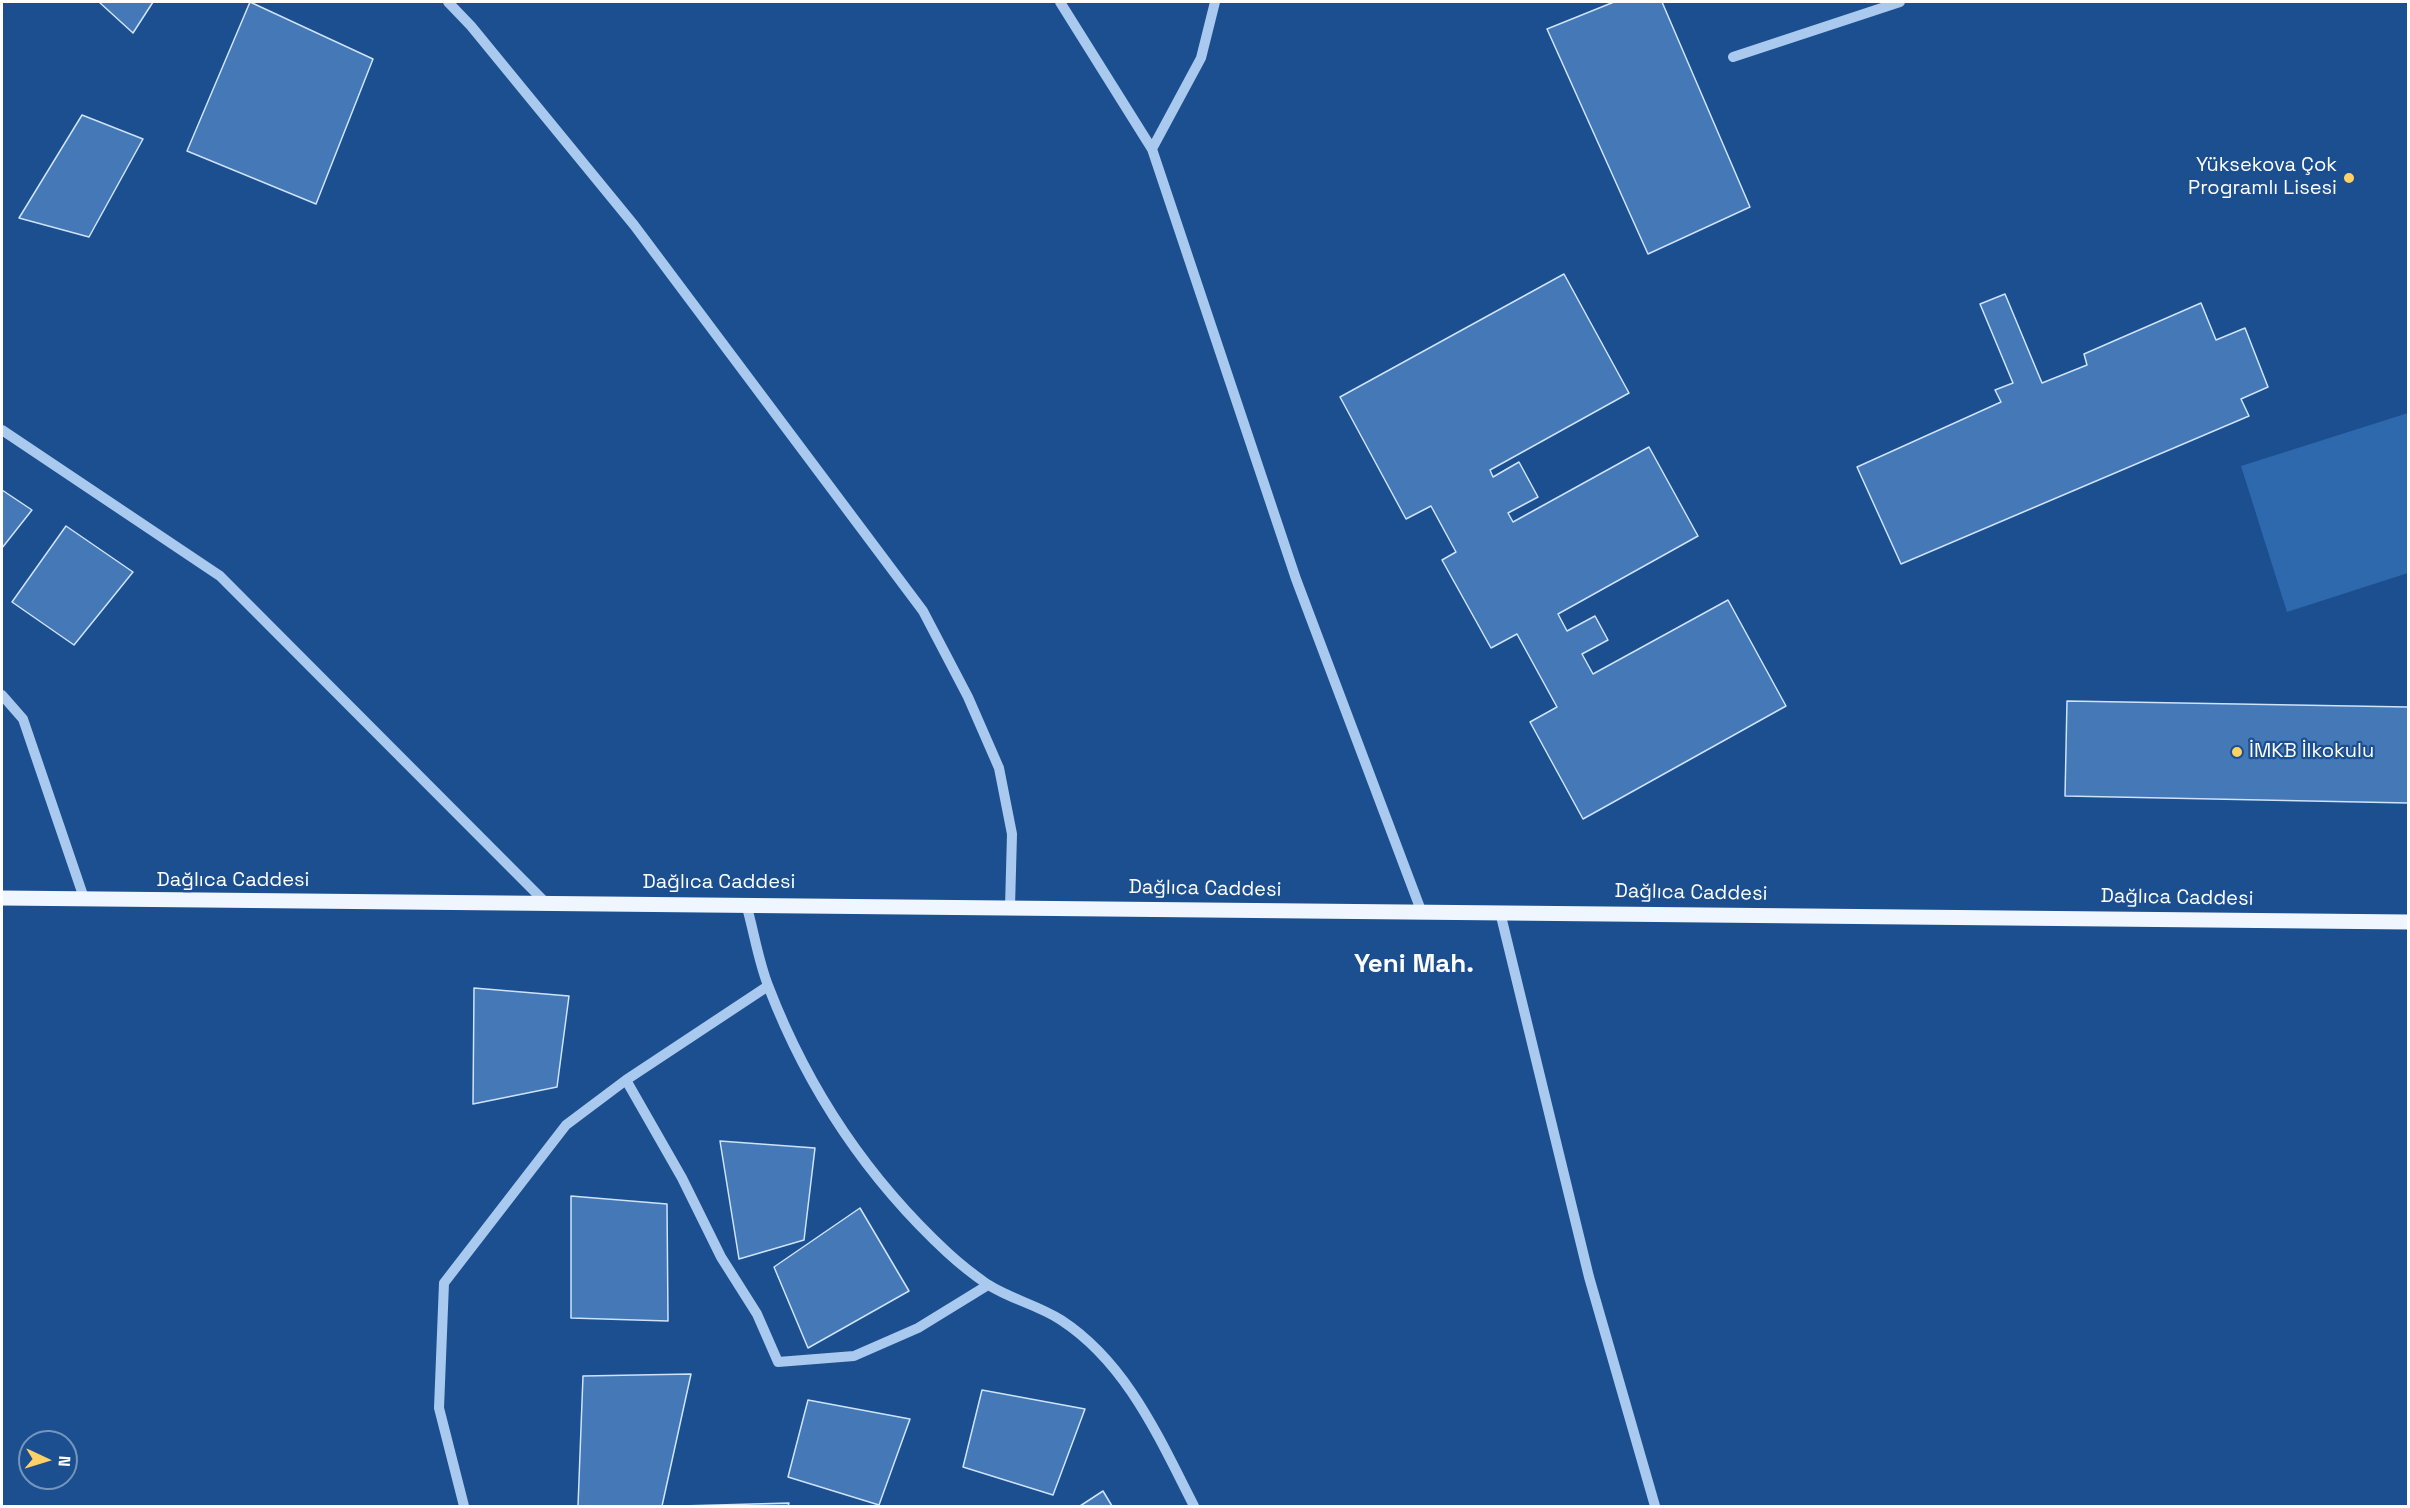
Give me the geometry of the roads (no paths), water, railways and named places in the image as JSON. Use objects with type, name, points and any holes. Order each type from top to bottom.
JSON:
[{"type":"main road","name":"Dağlıca Caddesi","points":[[2,898],[85,901],[746,904],[2409,922]]},
{"type":"street","points":[[448,2],[471,26],[634,225],[923,611],[968,697],[999,768],[1012,834],[1010,907]]},
{"type":"street","points":[[1060,2],[1152,149],[1296,579],[1422,913]]},
{"type":"street","points":[[1152,149],[1201,58],[1215,2]]},
{"type":"street","points":[[1733,57],[1900,2]]},
{"type":"street","points":[[2,430],[220,576],[547,904]]},
{"type":"street","points":[[2,695],[23,719],[85,901]]},
{"type":"street","points":[[746,904],[768,986],[807,1071],[853,1147],[897,1203],[949,1254],[988,1285],[1061,1319],[1104,1355],[1146,1413],[1194,1506]]},
{"type":"street","points":[[1500,912],[1589,1277],[1655,1506]]},
{"type":"street","points":[[464,1506],[439,1408],[444,1283],[566,1125],[626,1080],[768,986]]},
{"type":"street","points":[[626,1080],[682,1178],[721,1257],[757,1314],[778,1362],[854,1356],[918,1328],[988,1285]]},
{"type":"place","name":"Yüksekova Çok Programlı Lisesi","points":[[2349,178]]},
{"type":"place","name":"İMKB İlkokulu","points":[[2237,752]]},
{"type":"district","name":"Yeni Mah.","points":[[1414,965]]}]
